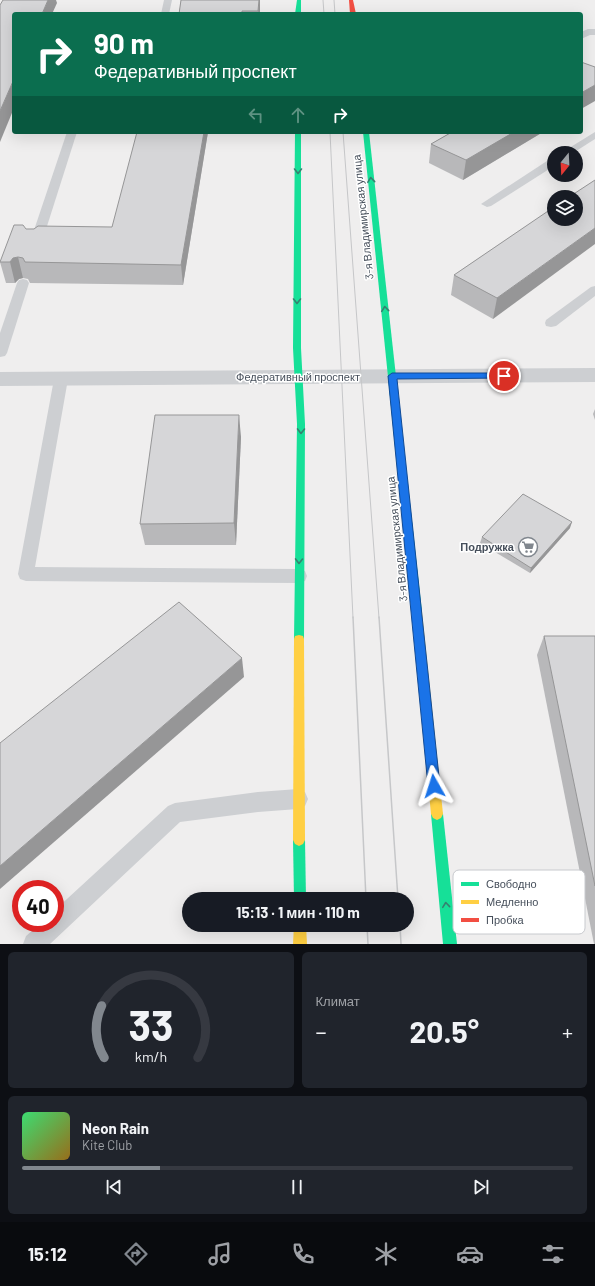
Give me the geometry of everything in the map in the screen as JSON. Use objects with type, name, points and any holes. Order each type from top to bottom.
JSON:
[{"type":"street","points":[[298,12],[299,0]]},
{"type":"street","points":[[351,0],[353,12]]},
{"type":"street","points":[[298,134],[297,348],[301,424],[298,799],[300,892]]},
{"type":"street","name":"3-я Владимирская улица","points":[[366,134],[450,944]]},
{"type":"street","name":"Федеративный проспект","points":[[0,379],[595,375]]},
{"type":"street","points":[[300,932],[300,944]]},
{"type":"lane","points":[[165,12],[168,0]]},
{"type":"lane","points":[[583,35],[588,32],[595,32]]},
{"type":"lane","points":[[35,246],[71,134]]},
{"type":"lane","points":[[577,146],[595,135]]},
{"type":"lane","points":[[487,204],[547,165]]},
{"type":"lane","points":[[0,353],[23,283]]},
{"type":"lane","points":[[551,323],[595,290]]},
{"type":"lane","points":[[61,379],[26,574],[299,576]]},
{"type":"lane","points":[[34,944],[175,813],[258,802],[298,799]]},
{"type":"building","points":[[3,0],[48,0],[43,12],[12,12],[12,84],[0,111],[0,5]]},
{"type":"building","points":[[181,0],[259,0],[258,11],[179,12]]},
{"type":"building","points":[[583,63],[595,67],[595,85],[583,92]]},
{"type":"building","points":[[136,134],[204,134],[181,265],[25,262],[23,258],[18,257],[13,258],[10,262],[0,262],[14,225],[23,225],[26,229],[34,229],[38,226],[112,227]]},
{"type":"building","points":[[448,134],[511,134],[466,160],[431,144]]},
{"type":"building","points":[[595,180],[595,228],[497,298],[454,275],[547,212],[547,226],[583,226],[583,190],[580,190]]},
{"type":"building","points":[[155,415],[239,415],[234,523],[140,524]]},
{"type":"building","points":[[523,494],[572,522],[531,568],[482,537]]},
{"type":"building","points":[[179,602],[242,658],[0,866],[0,743]]},
{"type":"building","points":[[544,636],[595,636],[595,886]]},
{"type":"tram line","points":[[323,0],[324,12]]},
{"type":"tram line","points":[[334,0],[335,12]]},
{"type":"tram line","points":[[330,134],[353,618]]},
{"type":"tram line","points":[[343,134],[379,618]]},
{"type":"tram line","points":[[353,617],[366,892]]},
{"type":"tram line","points":[[379,617],[398,892]]},
{"type":"tram line","points":[[367,932],[368,944]]},
{"type":"tram line","points":[[400,932],[401,944]]},
{"type":"traffic: fast","points":[[298,12],[299,0]]},
{"type":"traffic: fast","points":[[298,134],[297,348],[301,424],[299,639]]},
{"type":"traffic: fast","points":[[366,134],[417,612]]},
{"type":"traffic: fast","points":[[437,814],[450,944]]},
{"type":"traffic: fast","points":[[299,840],[300,892]]},
{"type":"traffic: slow","points":[[417,612],[437,814]]},
{"type":"traffic: slow","points":[[299,639],[299,840]]},
{"type":"traffic: slow","points":[[300,932],[300,944]]},
{"type":"traffic: jam","points":[[351,0],[353,12]]},
{"type":"place","name":"Подружка","points":[[528,547]]},
{"type":"route","points":[[434,786],[392,376],[504,376]]}]
